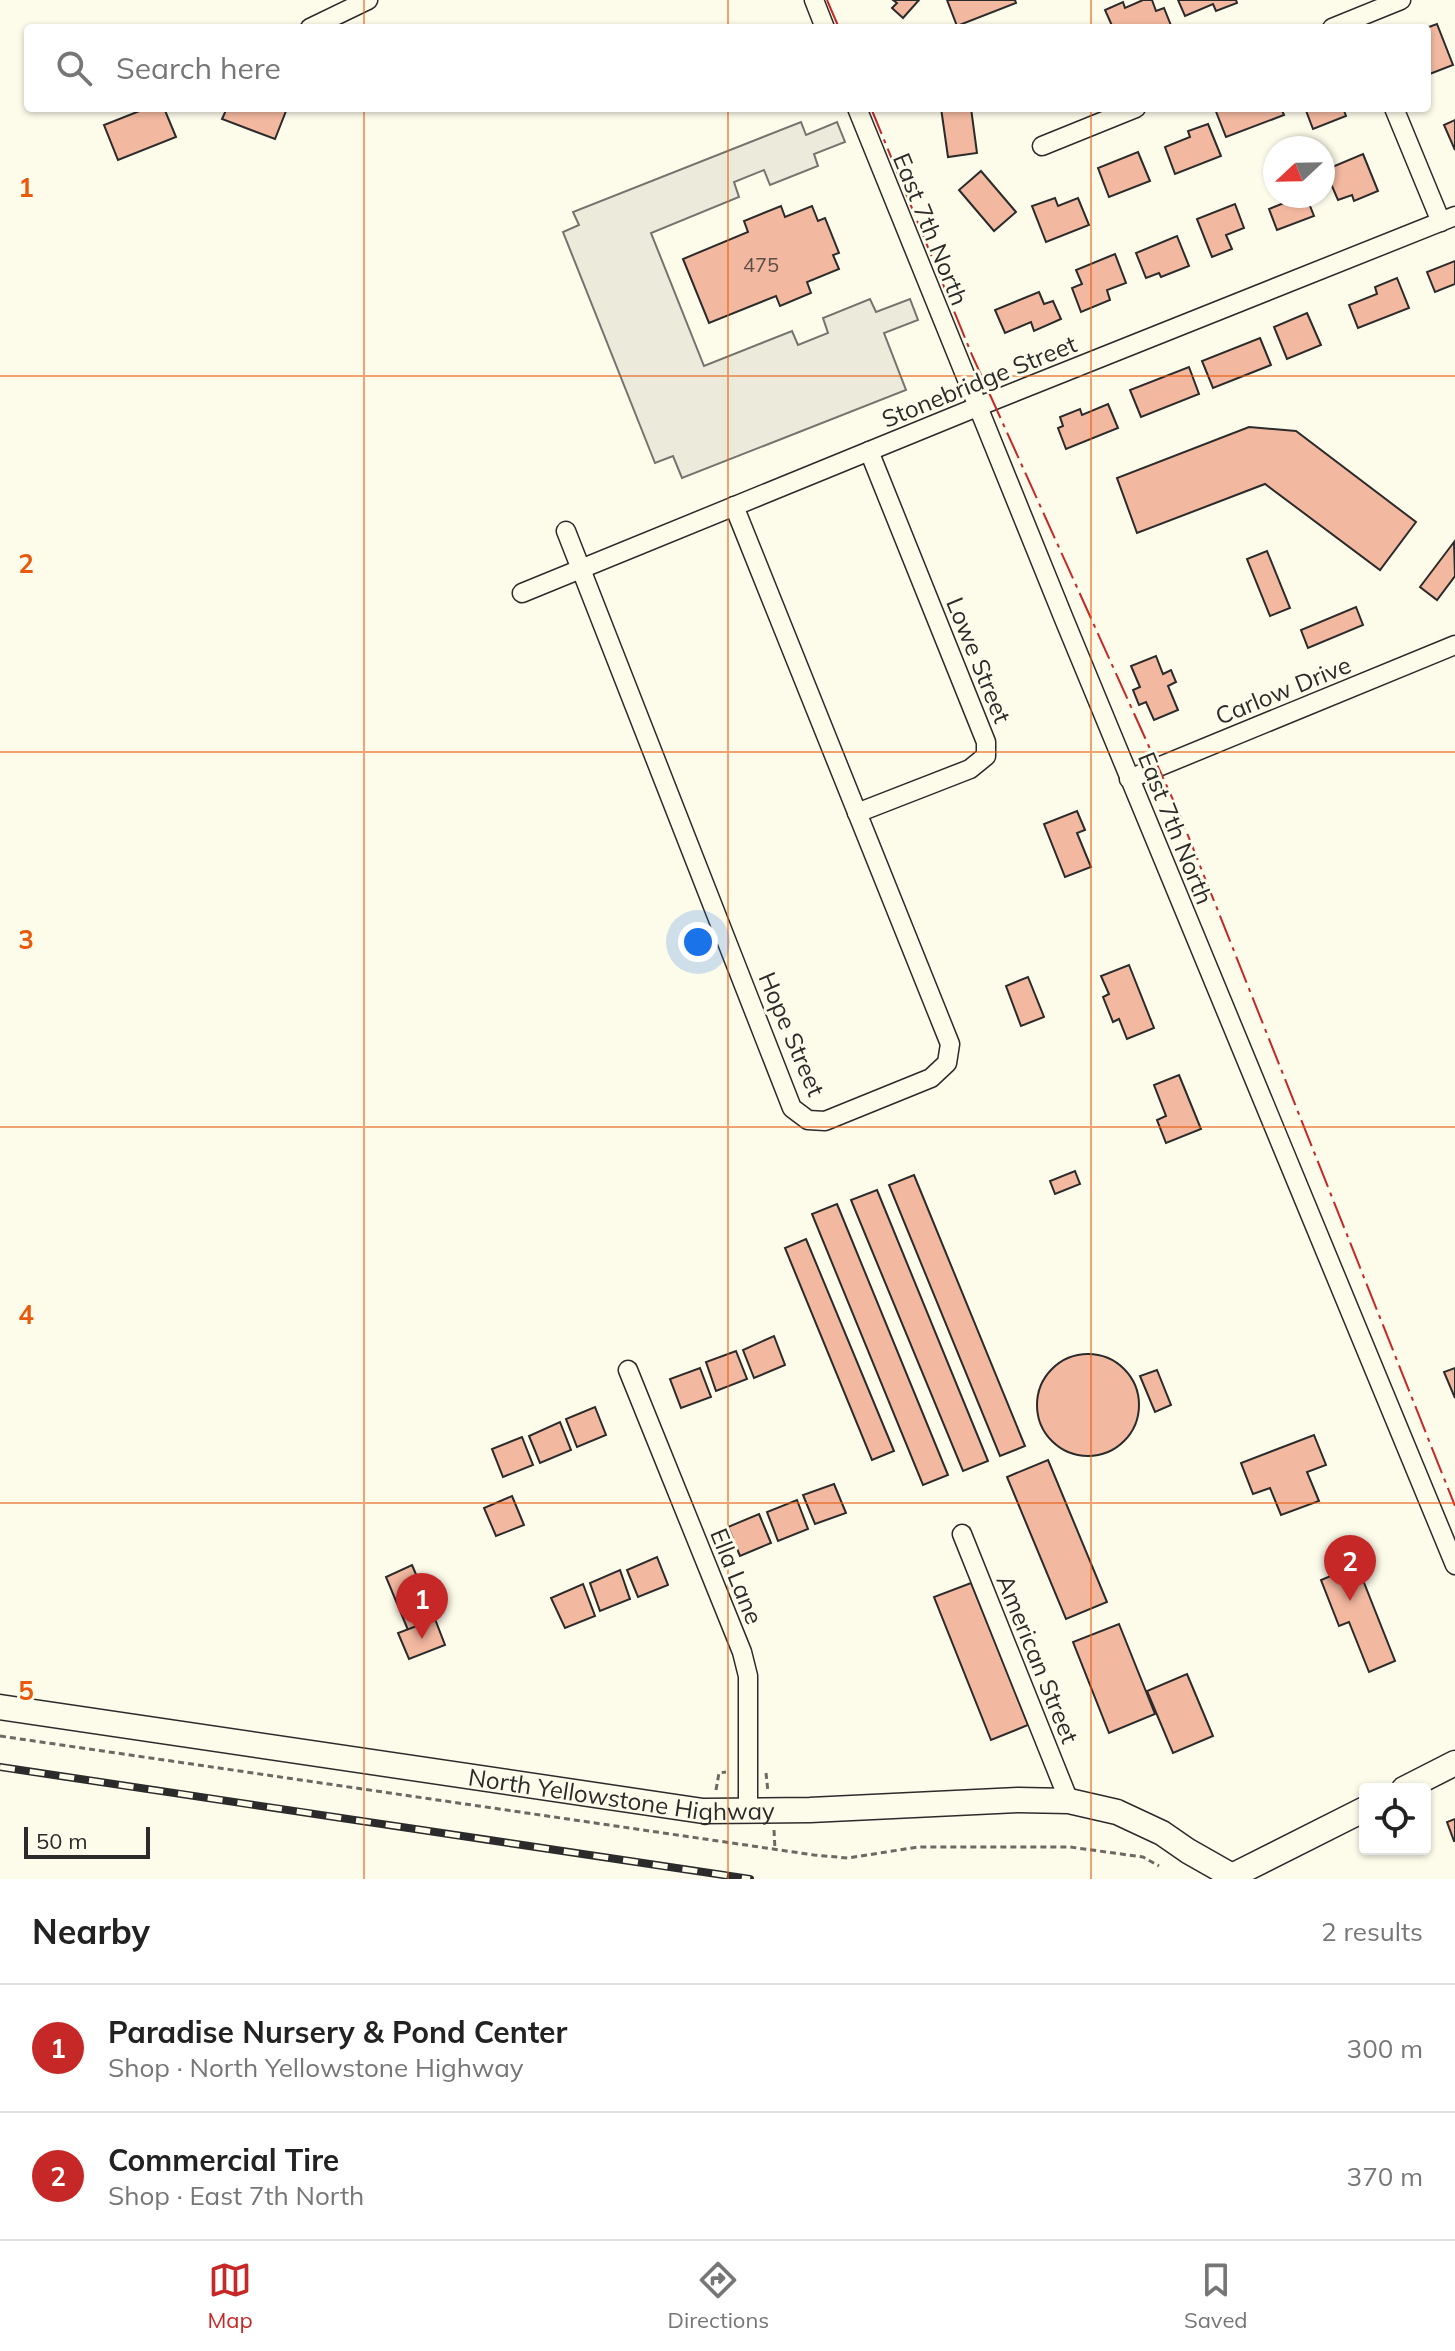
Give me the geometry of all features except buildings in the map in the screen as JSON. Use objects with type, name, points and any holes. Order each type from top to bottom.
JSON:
[{"type":"main road","name":"North Yellowstone Highway","points":[[0,1707],[703,1811],[1069,1801],[1117,1812],[1162,1833],[1229,1878]]},
{"type":"main road","points":[[1416,1783],[1455,1763]]},
{"type":"main road","points":[[1229,1878],[1359,1812]]},
{"type":"street","points":[[318,24],[368,0]]},
{"type":"street","points":[[814,0],[823,24]]},
{"type":"street","points":[[1349,0],[1359,23],[1401,0]]},
{"type":"street","name":"East 7th North","points":[[859,112],[1129,779],[1455,1565]]},
{"type":"street","points":[[1042,146],[1126,112]]},
{"type":"street","points":[[1396,112],[1448,219]]},
{"type":"street","name":"Stonebridge Street","points":[[522,593],[1448,219]]},
{"type":"street","name":"Lowe Street","points":[[857,813],[970,769],[986,756],[986,742],[869,451]]},
{"type":"street","name":"Hope Street","points":[[566,531],[792,1108],[808,1120],[825,1121],[931,1078],[947,1063],[950,1044],[734,506]]},
{"type":"street","name":"Carlow Drive","points":[[1129,779],[1455,645]]},
{"type":"street","name":"Ella Lane","points":[[628,1370],[742,1652],[748,1676],[748,1810]]},
{"type":"street","name":"American Street","points":[[962,1534],[1069,1801]]},
{"type":"path","points":[[716,1792],[719,1773],[726,1772]]},
{"type":"path","points":[[767,1773],[768,1792]]},
{"type":"path","points":[[773,1826],[775,1850]]},
{"type":"shaded area","points":[[801,122],[806,135],[837,122],[845,142],[814,154],[818,166],[770,185],[764,170],[734,182],[739,197],[651,233],[704,366],[792,331],[798,345],[828,333],[823,318],[870,299],[876,312],[910,299],[918,320],[884,333],[906,390],[682,478],[673,456],[655,463],[563,232],[579,225],[573,212]]},
{"type":"railway","points":[[0,1767],[750,1879]]},
{"type":"power","points":[[827,0],[837,24]]},
{"type":"power","points":[[873,112],[972,355],[1179,813],[1455,1506]]},
{"type":"place","name":"Commercial Tire","points":[[1350,1601]]},
{"type":"place","name":"Paradise Nursery & Pond Center","points":[[422,1639]]}]
